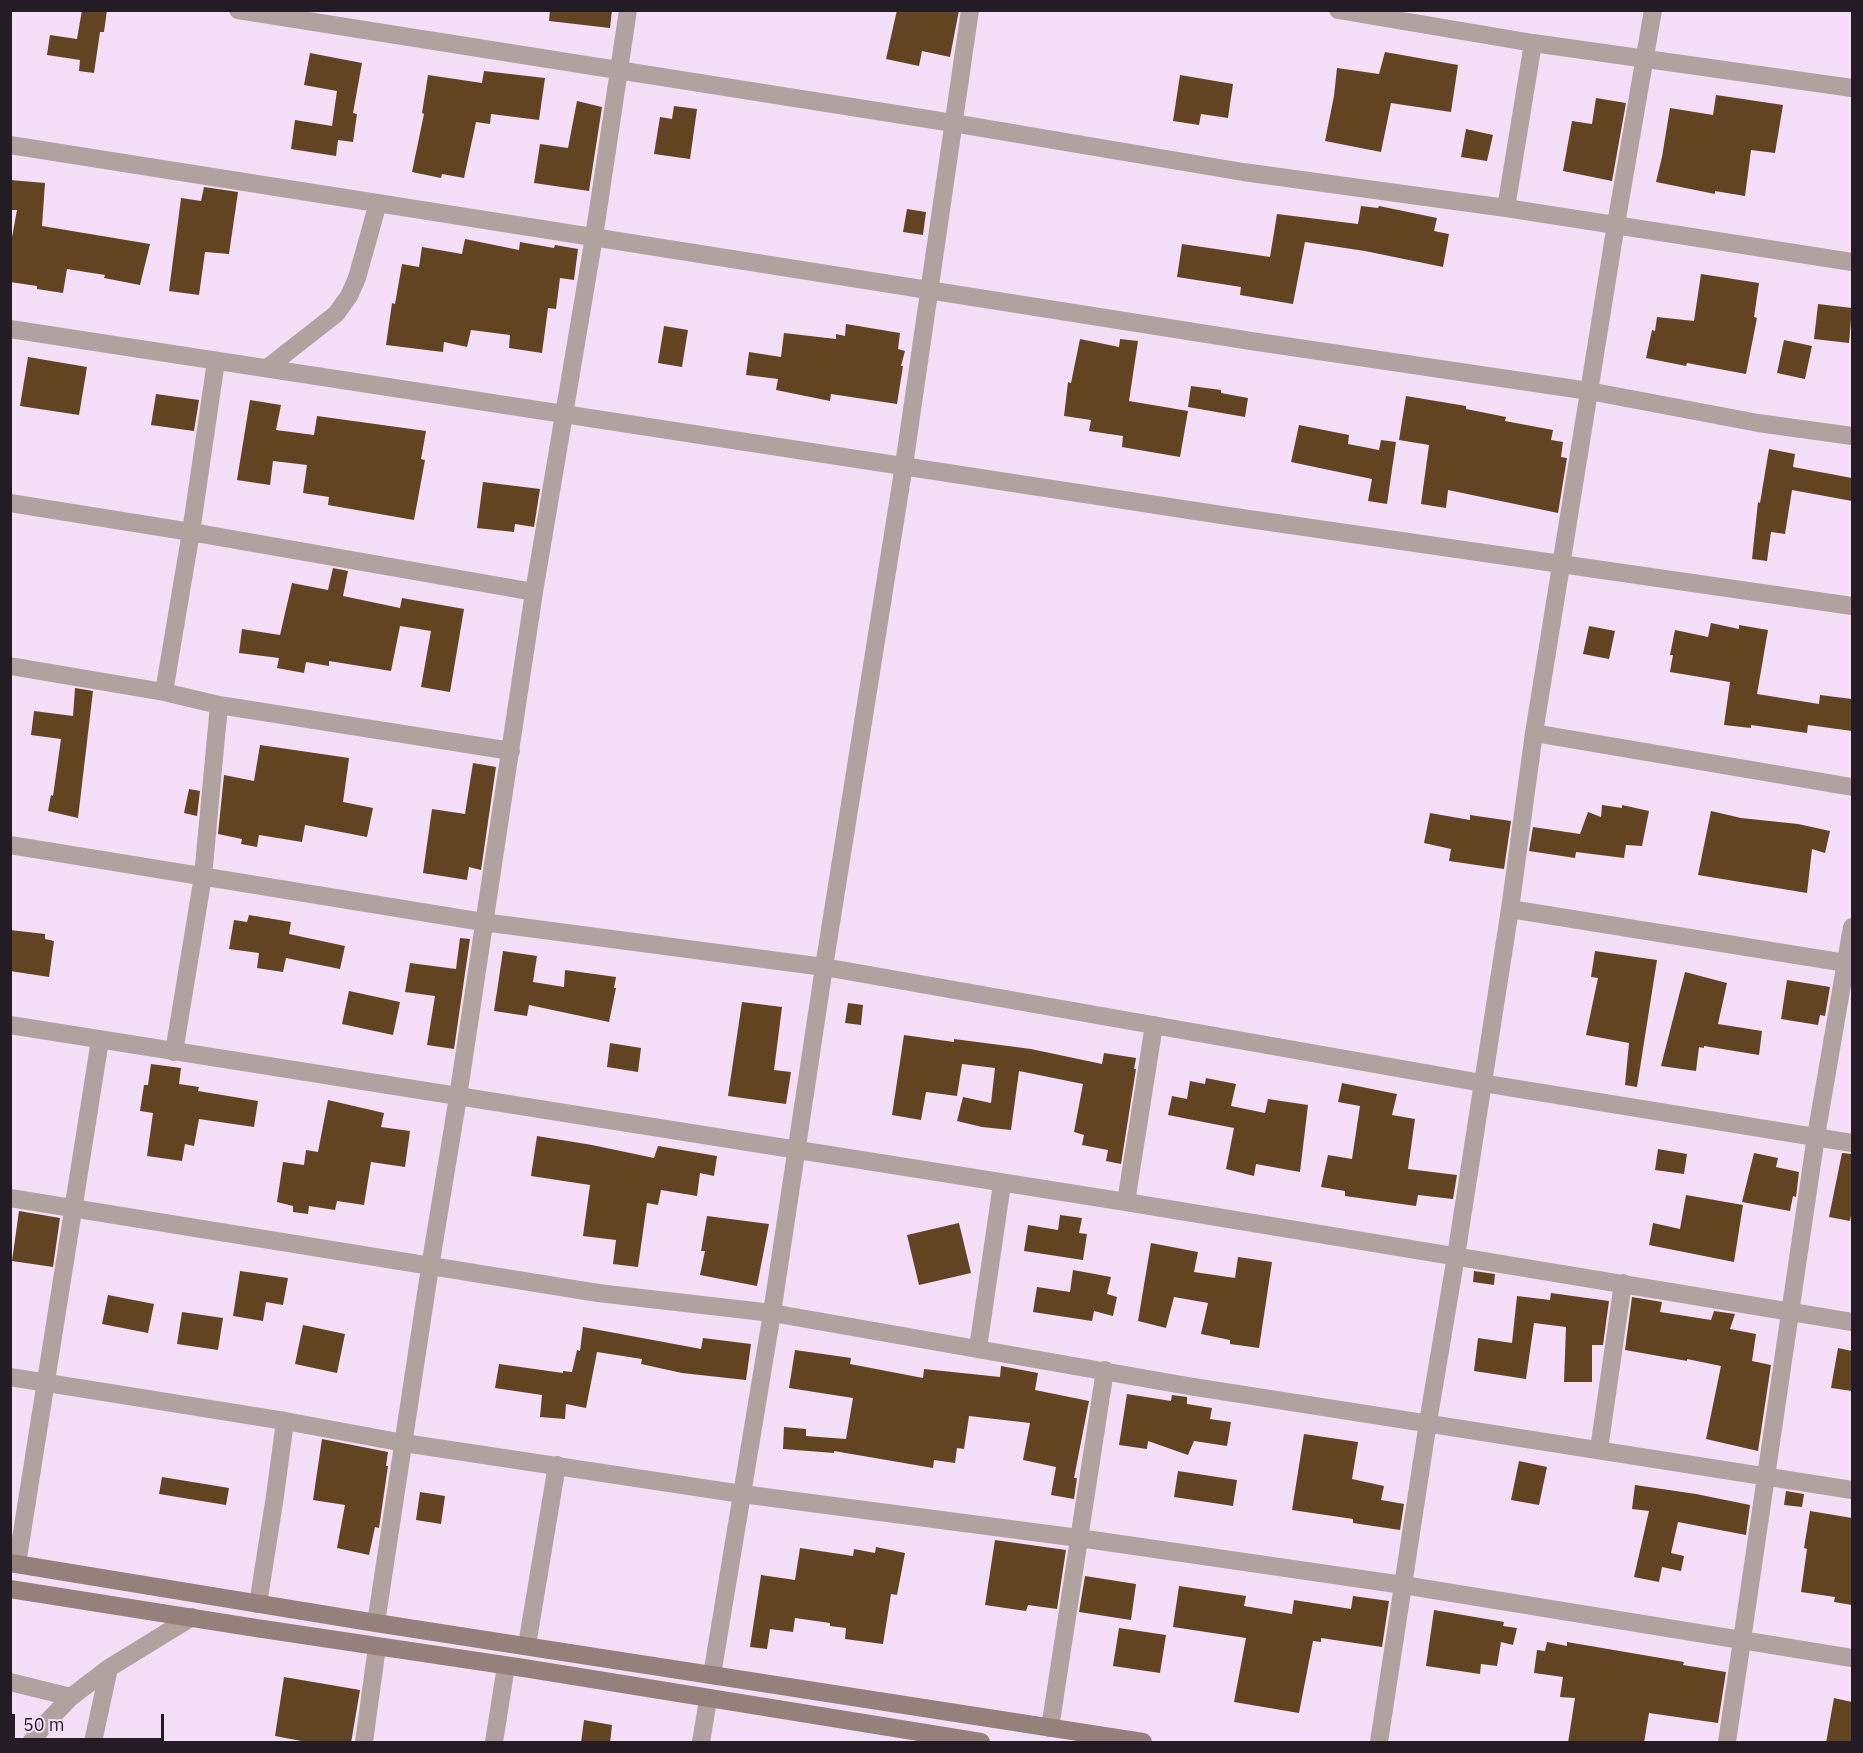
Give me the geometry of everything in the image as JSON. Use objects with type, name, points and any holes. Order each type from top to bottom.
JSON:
[{"type":"street","points":[[238,10],[294,15],[619,72],[953,123],[1244,172],[1616,224],[1852,262]]},
{"type":"street","points":[[376,1623],[534,592],[594,237],[628,10]]},
{"type":"street","points":[[712,1675],[772,1313],[904,465],[970,10]]},
{"type":"street","points":[[1338,10],[1533,43],[1852,88]]},
{"type":"street","points":[[1379,1743],[1510,909],[1534,733],[1653,10]]},
{"type":"street","points":[[1506,208],[1533,43]]},
{"type":"street","points":[[10,145],[1251,341],[1589,392],[1758,423],[1852,435]]},
{"type":"street","points":[[267,368],[336,314],[349,296],[357,278],[378,203]]},
{"type":"street","points":[[10,329],[1561,566],[1852,606]]},
{"type":"street","points":[[164,692],[191,532],[216,361]]},
{"type":"street","points":[[10,503],[534,592]]},
{"type":"street","points":[[10,666],[164,692],[219,705],[511,751]]},
{"type":"street","points":[[174,1052],[203,876],[219,705]]},
{"type":"street","points":[[1534,733],[1852,787]]},
{"type":"street","points":[[10,844],[483,922],[824,968],[1482,1083],[1852,1143]]},
{"type":"street","points":[[1510,909],[1850,964]]},
{"type":"street","points":[[1727,1743],[1816,1136],[1850,964],[1852,927]]},
{"type":"street","points":[[10,1025],[1126,1202],[1852,1322]]},
{"type":"street","points":[[1126,1202],[1154,1025]]},
{"type":"street","points":[[100,1040],[75,1209],[14,1564],[1143,1743]]},
{"type":"street","points":[[978,1348],[1002,1184]]},
{"type":"street","points":[[10,1198],[598,1293],[772,1313],[1188,1386],[1852,1490]]},
{"type":"street","points":[[1599,1449],[1623,1283]]},
{"type":"street","points":[[1050,1728],[1105,1370]]},
{"type":"street","points":[[10,1377],[285,1421],[404,1443],[742,1494],[1079,1538],[1403,1585],[1852,1658]]},
{"type":"street","points":[[258,1604],[285,1421]]},
{"type":"street","points":[[527,1645],[556,1465]]},
{"type":"street","points":[[10,1589],[981,1743]]},
{"type":"street","points":[[31,1743],[45,1724],[71,1697],[109,1668],[192,1617]]},
{"type":"street","points":[[364,1743],[377,1647]]},
{"type":"street","points":[[494,1743],[506,1666]]},
{"type":"street","points":[[93,1743],[109,1668]]},
{"type":"street","points":[[10,1682],[71,1697]]},
{"type":"street","points":[[701,1743],[708,1700]]},
{"type":"building","points":[[82,10],[107,10],[104,32],[100,32],[94,73],[79,71],[80,60],[47,55],[50,35],[77,39]]},
{"type":"building","points":[[550,10],[612,10],[610,28],[549,21]]},
{"type":"building","points":[[897,10],[959,10],[950,57],[922,51],[919,66],[886,59]]},
{"type":"building","points":[[1385,52],[1458,65],[1451,112],[1391,103],[1381,152],[1325,141],[1337,68],[1379,74]]},
{"type":"building","points":[[310,53],[362,63],[353,113],[357,114],[353,142],[338,140],[336,156],[291,149],[295,120],[332,126],[337,91],[304,85]]},
{"type":"building","points":[[484,71],[545,78],[539,120],[491,114],[490,124],[476,122],[464,178],[442,174],[441,178],[412,172],[424,114],[422,113],[428,75],[482,83]]},
{"type":"building","points":[[1180,75],[1233,84],[1228,118],[1201,114],[1199,125],[1173,121]]},
{"type":"building","points":[[1716,95],[1783,105],[1775,153],[1751,150],[1745,196],[1715,191],[1715,194],[1656,182],[1670,108],[1713,115]]},
{"type":"building","points":[[1596,98],[1626,103],[1612,181],[1563,171],[1572,121],[1592,124]]},
{"type":"building","points":[[577,101],[602,107],[589,191],[534,183],[540,144],[568,148]]},
{"type":"building","points":[[674,106],[697,109],[690,159],[654,154],[660,117],[672,119]]},
{"type":"building","points":[[1466,129],[1493,135],[1487,161],[1461,157]]},
{"type":"building","points":[[10,180],[45,183],[42,226],[150,244],[140,285],[104,278],[105,275],[67,269],[63,293],[10,282],[10,248],[17,210],[10,210]]},
{"type":"building","points":[[204,187],[238,192],[229,254],[205,252],[199,295],[169,291],[181,198],[201,201]]},
{"type":"building","points":[[1361,206],[1378,208],[1379,206],[1437,218],[1434,231],[1449,234],[1443,267],[1365,251],[1305,242],[1293,304],[1240,295],[1241,287],[1177,277],[1182,244],[1270,257],[1277,214],[1358,224]]},
{"type":"building","points":[[907,209],[926,212],[923,235],[903,232]]},
{"type":"building","points":[[465,239],[519,250],[520,242],[554,248],[555,245],[578,249],[574,280],[560,278],[556,309],[548,308],[542,353],[509,348],[510,335],[471,330],[467,347],[444,342],[443,352],[386,345],[392,303],[395,304],[402,264],[419,267],[422,247],[462,254]]},
{"type":"building","points":[[1701,274],[1759,283],[1754,317],[1757,318],[1746,374],[1646,358],[1657,317],[1694,321]]},
{"type":"building","points":[[1818,304],[1852,308],[1849,343],[1814,339]]},
{"type":"building","points":[[846,324],[900,333],[898,349],[905,351],[897,404],[831,394],[830,401],[776,390],[778,379],[746,375],[749,352],[781,357],[784,333],[836,339],[836,334],[845,336]]},
{"type":"building","points":[[664,326],[688,330],[682,367],[658,363]]},
{"type":"building","points":[[1080,339],[1119,347],[1120,339],[1138,341],[1129,401],[1188,411],[1180,457],[1122,447],[1123,436],[1089,431],[1091,420],[1064,416],[1068,382],[1071,383]]},
{"type":"building","points":[[1784,340],[1812,346],[1805,379],[1777,373]]},
{"type":"building","points":[[28,357],[87,367],[79,415],[20,406]]},
{"type":"building","points":[[1191,386],[1221,390],[1221,393],[1248,398],[1245,417],[1188,407]]},
{"type":"building","points":[[156,394],[199,400],[194,431],[151,425]]},
{"type":"building","points":[[1406,396],[1466,406],[1466,409],[1506,417],[1505,421],[1553,430],[1551,440],[1563,442],[1561,457],[1567,458],[1558,513],[1448,490],[1446,508],[1421,504],[1429,445],[1399,440]]},
{"type":"building","points":[[250,400],[281,405],[276,430],[314,435],[317,416],[426,431],[421,459],[425,460],[414,520],[328,505],[329,497],[303,493],[307,465],[273,461],[270,485],[237,480]]},
{"type":"building","points":[[1299,425],[1349,435],[1348,444],[1379,450],[1381,440],[1396,442],[1387,504],[1368,501],[1372,479],[1291,462]]},
{"type":"building","points":[[1769,449],[1795,454],[1793,467],[1852,478],[1852,501],[1792,490],[1785,534],[1771,532],[1767,561],[1752,559],[1758,502],[1760,503]]},
{"type":"building","points":[[483,482],[540,489],[534,527],[515,524],[514,532],[477,528]]},
{"type":"building","points":[[333,568],[348,571],[343,596],[400,608],[402,598],[464,609],[450,692],[421,687],[431,631],[400,626],[391,671],[329,661],[329,666],[306,662],[304,673],[277,668],[279,658],[239,653],[242,629],[280,635],[292,583],[328,590]]},
{"type":"building","points":[[1711,623],[1739,629],[1739,625],[1768,630],[1757,694],[1819,704],[1820,695],[1852,699],[1852,731],[1808,725],[1807,733],[1751,725],[1751,728],[1724,725],[1730,682],[1670,672],[1673,655],[1670,655],[1675,630],[1708,637]]},
{"type":"building","points":[[1589,626],[1615,631],[1609,659],[1583,654]]},
{"type":"building","points":[[75,688],[93,691],[78,818],[48,811],[51,795],[53,796],[61,739],[31,735],[34,711],[73,716]]},
{"type":"building","points":[[260,745],[349,758],[343,802],[373,808],[367,837],[305,825],[302,842],[259,835],[257,847],[241,844],[242,839],[218,834],[224,775],[254,781]]},
{"type":"building","points":[[473,763],[496,767],[481,870],[469,867],[467,880],[423,873],[432,809],[465,814]]},
{"type":"building","points":[[189,789],[200,791],[197,816],[184,813]]},
{"type":"building","points":[[1602,805],[1622,808],[1622,805],[1649,811],[1642,846],[1626,845],[1624,858],[1576,852],[1575,858],[1529,851],[1533,827],[1580,834],[1588,812],[1601,817]]},
{"type":"building","points":[[1711,811],[1741,818],[1798,824],[1830,831],[1825,853],[1812,849],[1807,893],[1698,875]]},
{"type":"building","points":[[1430,813],[1470,820],[1470,815],[1511,821],[1504,869],[1449,861],[1451,849],[1424,843]]},
{"type":"building","points":[[249,915],[291,922],[289,934],[345,946],[340,969],[286,958],[283,972],[257,968],[259,953],[229,949],[234,920],[247,922]]},
{"type":"building","points":[[10,930],[45,934],[45,939],[54,941],[49,977],[10,971]]},
{"type":"building","points":[[460,938],[470,939],[454,1049],[427,1045],[435,996],[405,992],[410,963],[456,969]]},
{"type":"building","points":[[503,951],[537,956],[533,982],[564,987],[565,970],[616,977],[609,1022],[529,1005],[527,1016],[494,1011]]},
{"type":"building","points":[[1595,951],[1657,960],[1637,1087],[1625,1085],[1629,1043],[1586,1035],[1598,978],[1591,977]]},
{"type":"building","points":[[1685,972],[1727,983],[1718,1024],[1762,1031],[1759,1055],[1704,1046],[1704,1048],[1699,1047],[1696,1071],[1661,1066]]},
{"type":"building","points":[[1787,980],[1830,987],[1825,1016],[1820,1015],[1818,1025],[1781,1019]]},
{"type":"building","points":[[349,991],[400,1002],[393,1035],[342,1024]]},
{"type":"building","points":[[742,1002],[782,1007],[774,1070],[791,1072],[786,1104],[728,1096]]},
{"type":"building","points":[[848,1003],[863,1005],[861,1025],[845,1023]]},
{"type":"building","points":[[904,1035],[1031,1049],[1102,1064],[1104,1053],[1136,1058],[1121,1164],[1106,1161],[1108,1150],[1082,1145],[1084,1135],[1074,1132],[1083,1084],[1019,1071],[1011,1130],[982,1127],[957,1121],[963,1097],[991,1103],[995,1068],[962,1064],[957,1096],[926,1092],[921,1120],[892,1115]]},
{"type":"building","points":[[610,1043],[641,1048],[638,1072],[607,1067]]},
{"type":"building","points":[[151,1064],[181,1068],[179,1084],[199,1087],[198,1091],[258,1101],[254,1127],[199,1119],[194,1146],[185,1144],[182,1161],[147,1156],[153,1113],[140,1111],[144,1085],[148,1085]]},
{"type":"building","points":[[1206,1078],[1236,1084],[1231,1106],[1265,1113],[1268,1099],[1308,1105],[1300,1172],[1256,1164],[1254,1176],[1226,1169],[1234,1128],[1168,1115],[1172,1096],[1187,1099],[1190,1081],[1205,1084]]},
{"type":"building","points":[[1342,1083],[1397,1094],[1392,1115],[1415,1119],[1408,1169],[1457,1175],[1453,1199],[1418,1195],[1416,1206],[1345,1196],[1345,1191],[1321,1187],[1328,1155],[1352,1159],[1360,1106],[1338,1102]]},
{"type":"building","points":[[328,1100],[384,1113],[381,1127],[410,1131],[405,1167],[371,1162],[364,1205],[337,1201],[335,1210],[309,1206],[308,1214],[293,1212],[293,1206],[277,1202],[283,1162],[304,1165],[306,1150],[318,1152]]},
{"type":"building","points":[[537,1136],[654,1158],[658,1146],[717,1156],[714,1176],[700,1173],[697,1196],[661,1190],[658,1205],[647,1203],[638,1267],[613,1264],[616,1240],[583,1236],[590,1185],[531,1176]]},
{"type":"building","points":[[1658,1149],[1687,1154],[1684,1174],[1655,1170]]},
{"type":"building","points":[[1754,1153],[1778,1158],[1776,1167],[1799,1172],[1796,1197],[1793,1196],[1790,1211],[1742,1202]]},
{"type":"building","points":[[1842,1153],[1852,1154],[1850,1221],[1829,1217]]},
{"type":"building","points":[[1686,1195],[1743,1205],[1734,1262],[1649,1245],[1653,1223],[1680,1229]]},
{"type":"building","points":[[19,1211],[60,1218],[53,1267],[12,1261]]},
{"type":"building","points":[[1060,1215],[1082,1218],[1079,1233],[1087,1234],[1083,1260],[1024,1251],[1028,1225],[1058,1230]]},
{"type":"building","points":[[707,1216],[769,1224],[757,1286],[700,1275],[705,1251],[701,1251]]},
{"type":"building","points":[[959,1223],[971,1273],[919,1285],[907,1235]]},
{"type":"building","points":[[1151,1243],[1198,1252],[1194,1272],[1235,1278],[1238,1257],[1272,1262],[1259,1348],[1230,1344],[1230,1340],[1201,1334],[1208,1303],[1174,1297],[1166,1328],[1138,1321]]},
{"type":"building","points":[[1073,1270],[1111,1277],[1107,1294],[1117,1297],[1113,1316],[1094,1311],[1092,1321],[1033,1312],[1037,1287],[1070,1292]]},
{"type":"building","points":[[240,1271],[288,1278],[283,1305],[266,1302],[263,1321],[233,1316]]},
{"type":"building","points":[[1474,1271],[1495,1274],[1494,1285],[1473,1282]]},
{"type":"building","points":[[1551,1293],[1609,1301],[1603,1345],[1592,1345],[1592,1382],[1564,1382],[1566,1327],[1534,1323],[1526,1379],[1474,1371],[1478,1338],[1512,1343],[1517,1296],[1550,1300]]},
{"type":"building","points":[[108,1295],[154,1304],[148,1333],[102,1324]]},
{"type":"building","points":[[1632,1297],[1662,1302],[1660,1312],[1711,1320],[1714,1311],[1735,1314],[1730,1329],[1756,1334],[1752,1361],[1771,1365],[1758,1451],[1706,1439],[1721,1366],[1625,1350]]},
{"type":"building","points":[[182,1312],[223,1318],[218,1350],[177,1344]]},
{"type":"building","points":[[303,1325],[345,1334],[337,1373],[295,1364]]},
{"type":"building","points":[[583,1327],[701,1349],[703,1338],[751,1344],[746,1380],[682,1373],[641,1364],[642,1359],[597,1352],[586,1408],[566,1404],[565,1419],[540,1417],[542,1395],[495,1388],[499,1364],[563,1373],[563,1371],[572,1372],[577,1350],[580,1351]]},
{"type":"building","points":[[1838,1348],[1852,1351],[1852,1391],[1831,1388]]},
{"type":"building","points":[[795,1350],[851,1358],[850,1364],[923,1378],[924,1369],[1000,1377],[1001,1366],[1038,1373],[1035,1390],[1089,1401],[1074,1478],[1077,1478],[1074,1499],[1051,1495],[1056,1467],[1023,1460],[1030,1423],[969,1416],[964,1449],[957,1448],[955,1463],[934,1460],[933,1468],[834,1451],[834,1453],[783,1449],[784,1427],[806,1429],[806,1436],[846,1439],[853,1398],[789,1388]]},
{"type":"building","points":[[1127,1394],[1171,1401],[1172,1395],[1187,1397],[1187,1404],[1212,1408],[1210,1419],[1231,1422],[1227,1446],[1194,1441],[1188,1455],[1148,1441],[1147,1449],[1119,1445]]},
{"type":"building","points":[[1304,1434],[1358,1442],[1352,1479],[1384,1486],[1381,1500],[1404,1504],[1400,1530],[1353,1523],[1353,1519],[1292,1510]]},
{"type":"building","points":[[322,1439],[388,1452],[379,1528],[375,1527],[369,1555],[337,1548],[345,1505],[313,1500]]},
{"type":"building","points":[[1519,1461],[1547,1467],[1539,1505],[1511,1500]]},
{"type":"building","points":[[1178,1471],[1237,1480],[1233,1506],[1174,1497]]},
{"type":"building","points":[[162,1477],[229,1488],[226,1505],[159,1494]]},
{"type":"building","points":[[1635,1485],[1750,1505],[1746,1535],[1678,1522],[1671,1553],[1684,1556],[1681,1571],[1662,1567],[1659,1582],[1634,1577],[1649,1511],[1632,1509]]},
{"type":"building","points":[[1786,1491],[1804,1494],[1802,1507],[1784,1505]]},
{"type":"building","points":[[420,1492],[445,1496],[441,1524],[416,1520]]},
{"type":"building","points":[[1810,1511],[1852,1518],[1852,1605],[1834,1602],[1835,1597],[1801,1592],[1807,1549],[1804,1548]]},
{"type":"building","points":[[995,1540],[1066,1550],[1057,1609],[1028,1605],[1026,1611],[985,1605]]},
{"type":"building","points":[[876,1547],[905,1553],[897,1595],[891,1594],[883,1644],[845,1639],[846,1628],[830,1626],[830,1623],[795,1618],[793,1632],[770,1629],[767,1649],[750,1647],[761,1575],[795,1580],[800,1548],[853,1556],[854,1549],[875,1553]]},
{"type":"building","points":[[1085,1576],[1136,1584],[1131,1620],[1079,1612]]},
{"type":"building","points":[[1179,1586],[1246,1596],[1244,1606],[1292,1614],[1294,1600],[1351,1609],[1353,1596],[1389,1601],[1382,1647],[1321,1638],[1321,1642],[1313,1641],[1299,1713],[1234,1702],[1246,1638],[1173,1627]]},
{"type":"building","points":[[1434,1610],[1504,1622],[1503,1626],[1517,1628],[1513,1645],[1501,1642],[1497,1666],[1481,1664],[1480,1674],[1426,1666]]},
{"type":"building","points":[[1119,1628],[1166,1635],[1160,1673],[1113,1666]]},
{"type":"building","points":[[1547,1642],[1567,1646],[1567,1642],[1684,1662],[1683,1665],[1726,1672],[1718,1723],[1649,1713],[1644,1743],[1568,1743],[1575,1698],[1560,1697],[1563,1677],[1534,1673],[1537,1650],[1545,1651]]},
{"type":"building","points":[[284,1677],[360,1690],[351,1743],[312,1743],[275,1736]]},
{"type":"building","points":[[1834,1698],[1852,1702],[1852,1743],[1826,1743]]},
{"type":"building","points":[[584,1720],[612,1725],[610,1743],[581,1743]]}]
